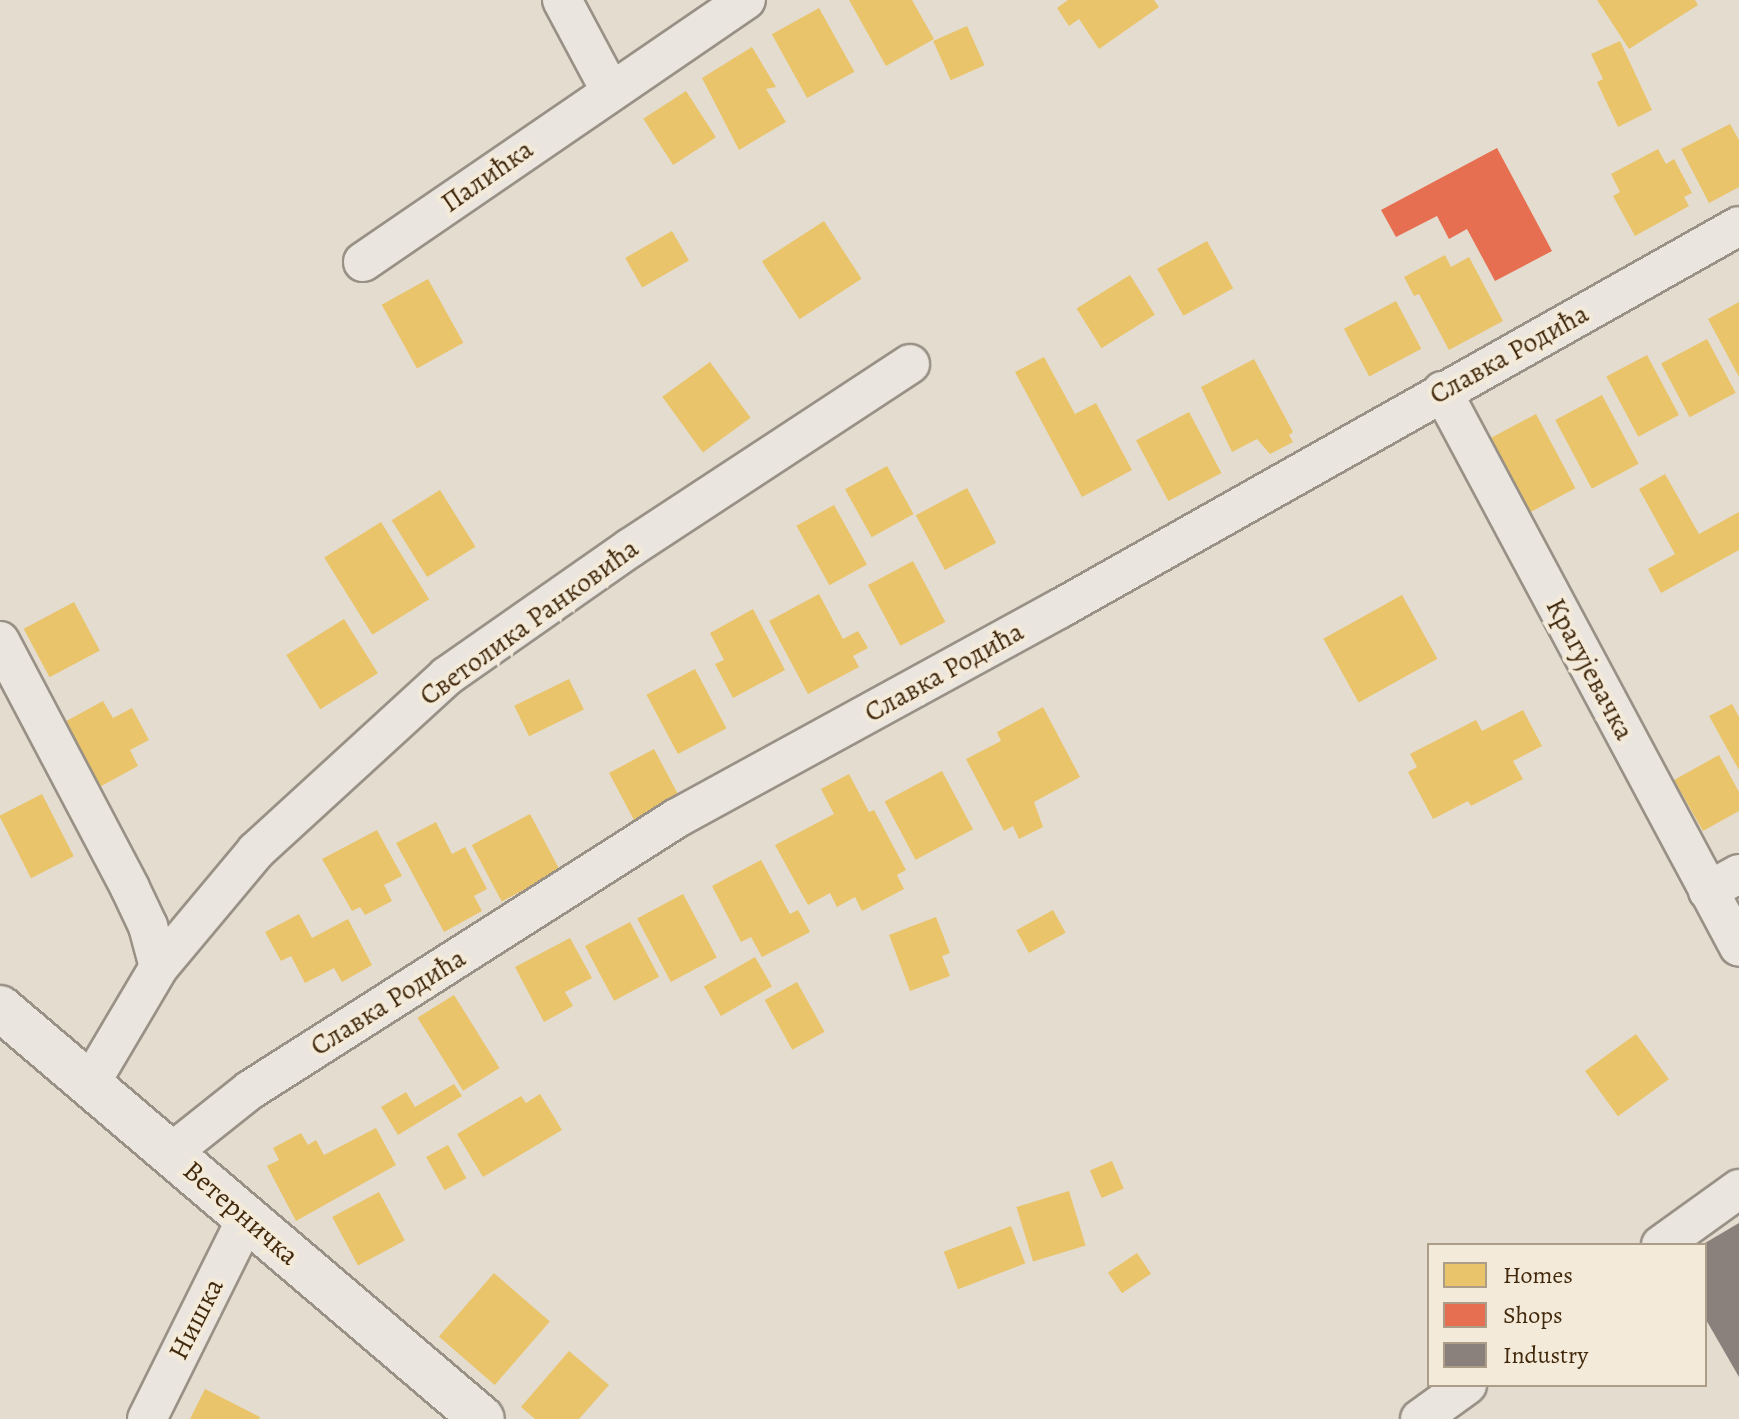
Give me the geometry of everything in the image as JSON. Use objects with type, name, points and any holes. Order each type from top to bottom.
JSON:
[{"type":"street","points":[[562,0],[610,90]]},
{"type":"street","name":"Палићка","points":[[363,262],[610,90],[746,0]]},
{"type":"street","name":"Славка Родића","points":[[172,1152],[250,1090],[677,818],[1059,609],[1739,226]]},
{"type":"street","name":"Светолика Ранковића","points":[[91,1082],[159,967],[256,851],[447,676],[630,548],[910,364]]},
{"type":"street","name":"Крагујевачка","points":[[1442,391],[1724,882],[1739,947]]},
{"type":"street","points":[[0,641],[130,888],[148,926],[159,967]]},
{"type":"street","name":"Ветерничка","points":[[0,1008],[91,1082],[246,1220],[482,1419]]},
{"type":"street","points":[[1664,1243],[1739,1189]]},
{"type":"street","name":"Нишка","points":[[147,1419],[246,1220]]},
{"type":"street","points":[[1420,1419],[1464,1387]]},
{"type":"building: Homes","points":[[849,0],[912,0],[934,39],[886,66]]},
{"type":"building: Homes","points":[[1068,0],[1154,0],[1159,7],[1099,49],[1079,19],[1069,26],[1057,8]]},
{"type":"building: Homes","points":[[1597,0],[1695,0],[1698,5],[1629,49]]},
{"type":"building: Homes","points":[[819,8],[854,72],[807,98],[772,34]]},
{"type":"building: Homes","points":[[967,26],[984,65],[951,80],[933,41]]},
{"type":"building: Homes","points":[[1620,41],[1652,110],[1618,127],[1597,82],[1603,79],[1591,54]]},
{"type":"building: Homes","points":[[752,47],[776,87],[766,89],[786,122],[739,150],[702,78]]},
{"type":"building: Homes","points":[[686,91],[716,137],[673,165],[643,119]]},
{"type":"building: Homes","points":[[1730,124],[1739,140],[1739,187],[1709,203],[1681,149]]},
{"type":"building: Homes","points":[[1658,149],[1666,164],[1674,159],[1692,193],[1684,197],[1689,206],[1635,236],[1613,196],[1620,192],[1611,174]]},
{"type":"building: Homes","points":[[824,221],[862,279],[800,319],[762,261]]},
{"type":"building: Homes","points":[[672,231],[689,260],[642,287],[625,258]]},
{"type":"building: Homes","points":[[1207,241],[1233,288],[1183,316],[1157,269]]},
{"type":"building: Homes","points":[[1445,255],[1451,267],[1469,257],[1503,321],[1449,350],[1419,294],[1414,296],[1404,277]]},
{"type":"building: Homes","points":[[1130,275],[1155,315],[1101,348],[1077,308]]},
{"type":"building: Homes","points":[[428,279],[463,343],[417,369],[382,305]]},
{"type":"building: Homes","points":[[1396,301],[1421,349],[1369,376],[1344,329]]},
{"type":"building: Homes","points":[[1739,302],[1739,377],[1708,319]]},
{"type":"building: Homes","points":[[1707,339],[1736,393],[1690,417],[1661,363]]},
{"type":"building: Homes","points":[[1647,355],[1679,415],[1638,437],[1606,377]]},
{"type":"building: Homes","points":[[1044,357],[1075,414],[1096,403],[1132,470],[1082,497],[1015,372]]},
{"type":"building: Homes","points":[[1254,359],[1293,432],[1289,435],[1293,442],[1270,454],[1257,439],[1232,452],[1201,387]]},
{"type":"building: Homes","points":[[710,362],[751,418],[703,453],[662,397]]},
{"type":"building: Homes","points":[[1602,395],[1639,464],[1592,489],[1555,420]]},
{"type":"building: Homes","points":[[1189,412],[1221,473],[1168,501],[1136,440]]},
{"type":"building: Homes","points":[[1536,414],[1575,488],[1527,514],[1487,440]]},
{"type":"building: Homes","points":[[887,466],[914,514],[872,537],[845,489]]},
{"type":"building: Homes","points":[[1665,474],[1699,534],[1739,512],[1739,550],[1661,593],[1648,569],[1675,554],[1639,489]]},
{"type":"building: Homes","points":[[967,488],[996,543],[945,570],[916,515]]},
{"type":"building: Homes","points":[[440,490],[476,547],[427,577],[392,520]]},
{"type":"building: Homes","points":[[834,505],[867,564],[829,585],[796,526]]},
{"type":"building: Homes","points":[[381,522],[429,599],[372,635],[324,558]]},
{"type":"building: Homes","points":[[913,561],[945,622],[900,646],[868,585]]},
{"type":"building: Homes","points":[[819,594],[843,639],[858,631],[868,648],[853,656],[859,667],[808,694],[769,621]]},
{"type":"building: Homes","points":[[1402,595],[1437,659],[1359,702],[1323,639]]},
{"type":"building: Homes","points":[[74,602],[100,651],[49,677],[24,629]]},
{"type":"building: Homes","points":[[753,609],[785,670],[733,698],[715,664],[724,660],[710,633]]},
{"type":"building: Homes","points":[[344,619],[378,673],[320,709],[286,655]]},
{"type":"building: Homes","points":[[695,669],[726,728],[678,754],[646,695]]},
{"type":"building: Homes","points":[[569,679],[584,710],[529,736],[514,706]]},
{"type":"building: Homes","points":[[103,701],[113,718],[132,708],[149,740],[130,750],[138,766],[94,790],[59,725]]},
{"type":"building: Homes","points":[[1732,704],[1739,717],[1739,770],[1709,716]]},
{"type":"building: Homes","points":[[1043,707],[1080,777],[1034,802],[1043,827],[1019,839],[1013,826],[1004,831],[966,759],[1001,741],[997,732]]},
{"type":"building: Homes","points":[[1523,710],[1542,746],[1513,761],[1523,779],[1471,806],[1468,801],[1433,819],[1408,772],[1417,767],[1410,754],[1476,720],[1482,731]]},
{"type":"building: Homes","points":[[654,749],[683,804],[638,828],[609,773]]},
{"type":"building: Homes","points":[[1719,755],[1739,792],[1739,811],[1703,831],[1674,780]]},
{"type":"building: Homes","points":[[942,771],[973,829],[916,860],[885,802]]},
{"type":"building: Homes","points":[[849,774],[869,812],[874,810],[906,870],[897,875],[904,889],[862,911],[855,897],[837,907],[830,893],[808,905],[775,845],[834,814],[821,789]]},
{"type":"building: Homes","points":[[42,794],[74,856],[31,878],[0,815]]},
{"type":"building: Homes","points":[[530,814],[560,871],[502,901],[472,845]]},
{"type":"building: Homes","points":[[436,822],[452,854],[465,847],[487,889],[474,896],[482,911],[444,932],[396,843]]},
{"type":"building: Homes","points":[[377,830],[402,876],[384,885],[392,901],[365,915],[360,907],[352,911],[322,859]]},
{"type":"building: Homes","points":[[761,860],[790,914],[798,910],[810,932],[762,957],[751,937],[741,942],[712,886]]},
{"type":"building: Homes","points":[[683,894],[717,958],[671,982],[637,918]]},
{"type":"building: Homes","points":[[1053,910],[1066,933],[1029,953],[1016,930]]},
{"type":"building: Homes","points":[[299,914],[312,938],[348,919],[372,965],[342,982],[334,968],[305,983],[291,956],[281,961],[265,932]]},
{"type":"building: Homes","points":[[936,917],[950,953],[942,956],[950,976],[910,991],[889,935]]},
{"type":"building: Homes","points":[[630,922],[659,977],[614,1001],[585,946]]},
{"type":"building: Homes","points":[[570,938],[592,978],[565,992],[573,1006],[544,1022],[515,967]]},
{"type":"building: Homes","points":[[755,957],[772,986],[721,1016],[704,987]]},
{"type":"building: Homes","points":[[797,982],[825,1032],[792,1050],[765,1000]]},
{"type":"building: Homes","points":[[454,995],[500,1068],[463,1091],[418,1018]]},
{"type":"building: Homes","points":[[1636,1034],[1669,1079],[1618,1116],[1585,1071]]},
{"type":"building: Homes","points":[[454,1084],[462,1096],[398,1135],[381,1107],[406,1092],[415,1107]]},
{"type":"building: Homes","points":[[540,1094],[562,1130],[483,1177],[457,1134],[521,1096],[526,1103]]},
{"type":"building: Homes","points":[[376,1128],[396,1165],[296,1221],[267,1166],[279,1160],[273,1148],[301,1133],[308,1145],[316,1140],[324,1155]]},
{"type":"building: Homes","points":[[448,1145],[466,1178],[445,1190],[426,1157]]},
{"type":"building: Homes","points":[[1112,1161],[1124,1189],[1102,1198],[1090,1170]]},
{"type":"building: Homes","points":[[1069,1191],[1086,1246],[1033,1262],[1016,1207]]},
{"type":"building: Homes","points":[[379,1192],[405,1241],[358,1265],[332,1217]]},
{"type":"building: Homes","points":[[1011,1226],[1025,1263],[958,1289],[944,1252]]},
{"type":"building: Homes","points":[[1137,1253],[1151,1274],[1122,1293],[1108,1273]]},
{"type":"building: Homes","points":[[494,1273],[550,1322],[495,1385],[439,1336]]},
{"type":"building: Homes","points":[[569,1351],[609,1385],[579,1419],[535,1419],[521,1407]]},
{"type":"building: Homes","points":[[205,1389],[260,1417],[259,1419],[190,1419]]},
{"type":"building: Shops","points":[[1497,148],[1552,251],[1495,281],[1467,229],[1449,239],[1437,216],[1396,237],[1381,210]]},
{"type":"building: Industry","points":[[1739,1223],[1739,1377],[1707,1321],[1705,1243]]}]
